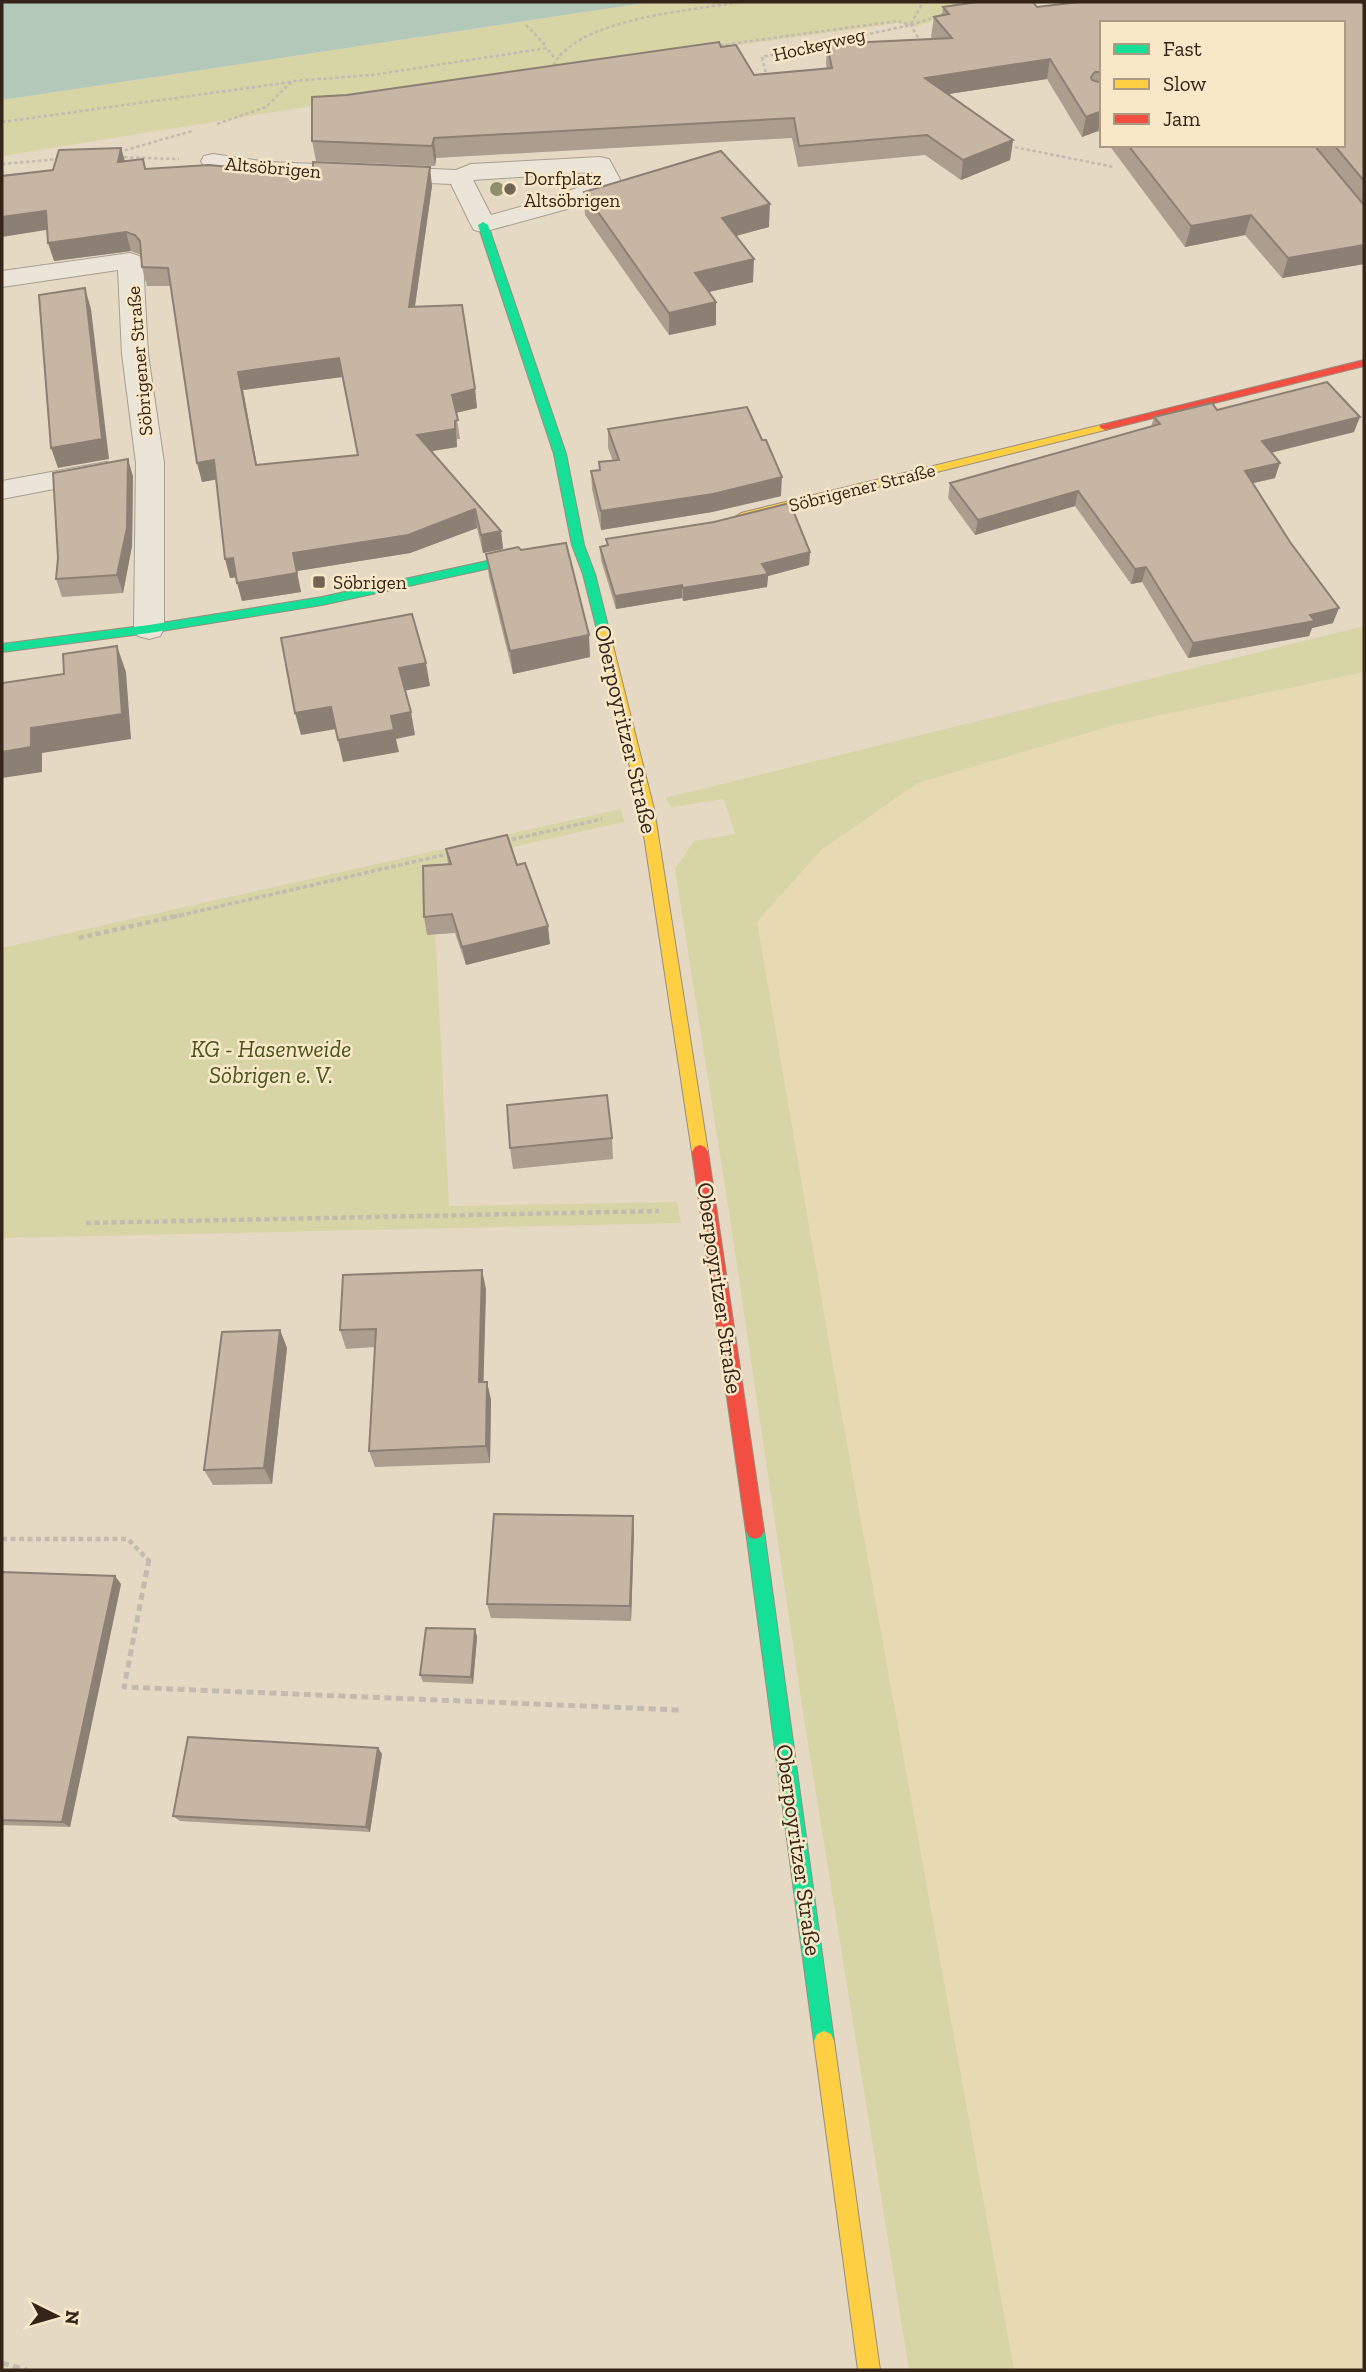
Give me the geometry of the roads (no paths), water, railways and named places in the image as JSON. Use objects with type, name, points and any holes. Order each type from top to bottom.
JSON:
[{"type":"street","name":"Altsöbrigen","points":[[213,161],[268,169],[460,177],[471,171],[600,164],[610,183],[558,204],[483,225]]},
{"type":"street","points":[[460,177],[483,225]]},
{"type":"street","name":"Oberpoyritzer Straße","points":[[483,225],[560,454],[571,547],[589,573],[647,809],[709,1210],[869,2370]]},
{"type":"street","name":"Söbrigener Straße","points":[[2,279],[130,261],[135,354],[150,463],[149,629]]},
{"type":"street","name":"Söbrigener Straße","points":[[727,521],[1364,363]]},
{"type":"street","name":"Söbrigener Straße","points":[[2,490],[150,463]]},
{"type":"street","points":[[2,648],[149,629],[322,601],[571,547]]},
{"type":"place","name":"Dorfplatz Altsöbrigen","points":[[510,189]]},
{"type":"place","name":"Söbrigen","points":[[319,582]]},
{"type":"park label","name":"KG - Hasenweide Söbrigen e. V.","points":[[271,1062]]}]
